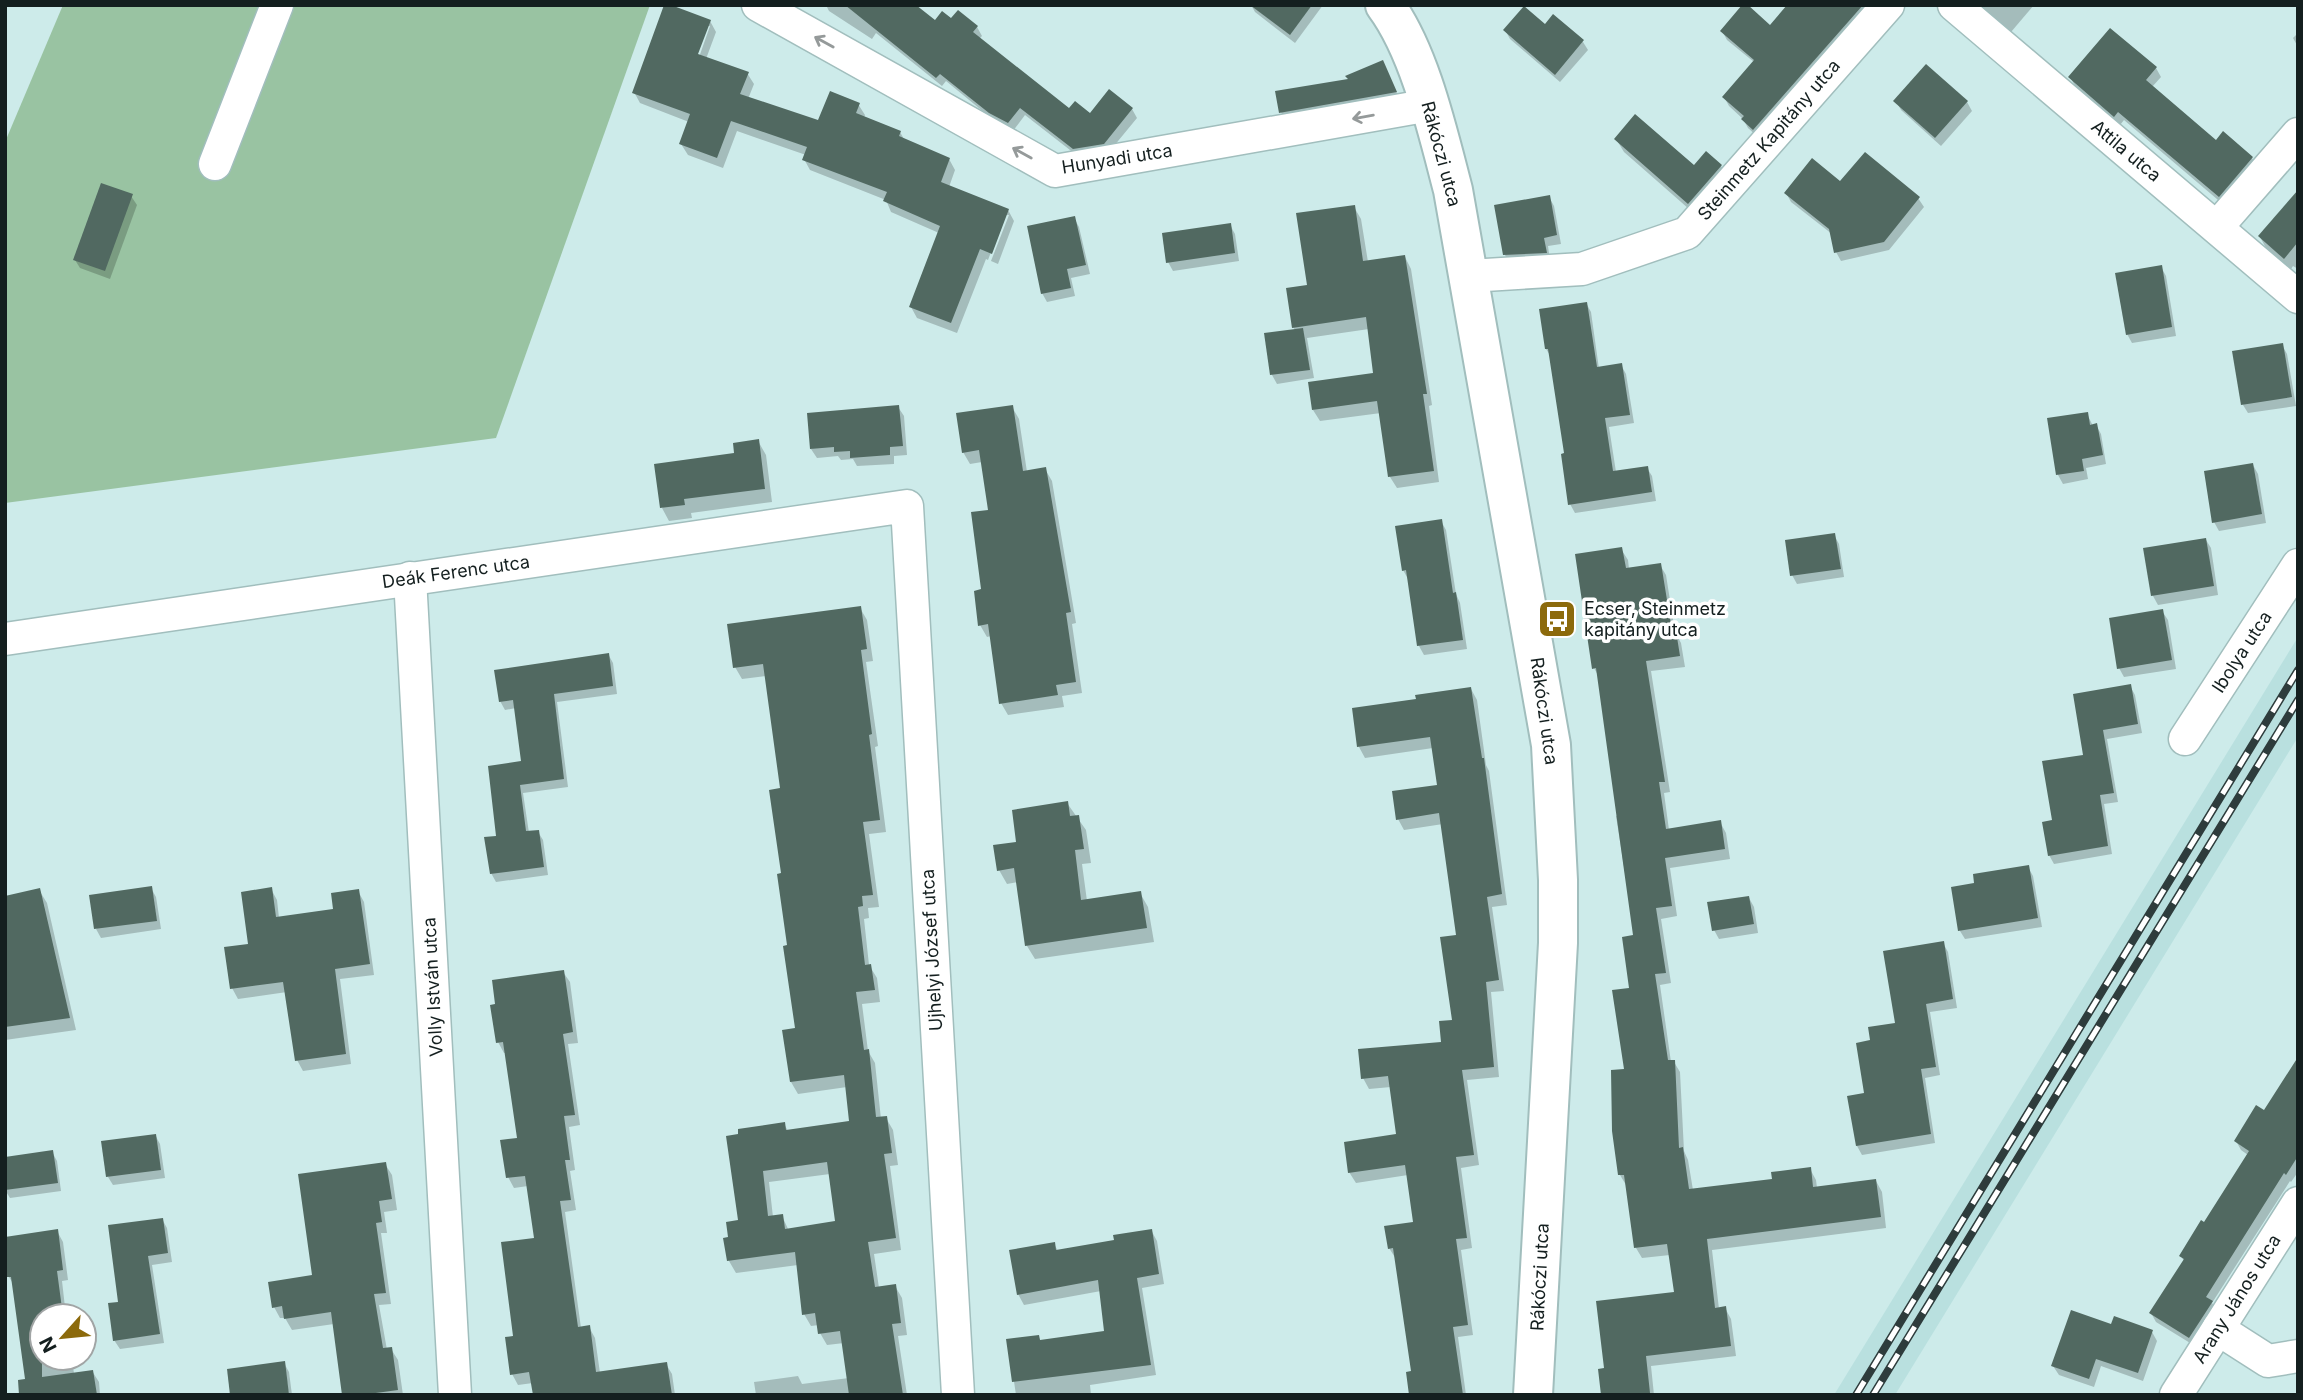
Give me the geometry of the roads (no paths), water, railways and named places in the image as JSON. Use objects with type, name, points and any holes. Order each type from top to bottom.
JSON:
[{"type":"main road","name":"Rákóczi utca","points":[[1385,5],[1406,41],[1430,105],[1453,190],[1551,745],[1556,808],[1558,943],[1533,1395]]},
{"type":"street","points":[[215,164],[277,5]]},
{"type":"street","name":"Hunyadi utca","points":[[758,5],[1055,171],[1430,105]]},
{"type":"street","name":"Steinmetz Kapitány utca","points":[[1469,276],[1582,270],[1687,233],[1888,5]]},
{"type":"street","name":"Attila utca","points":[[1954,5],[2298,297]]},
{"type":"street","points":[[2217,227],[2298,134]]},
{"type":"street","name":"Deák Ferenc utca","points":[[5,639],[907,506]]},
{"type":"street","name":"Ujhelyi József utca","points":[[907,506],[958,1395]]},
{"type":"street","name":"Ibolya utca","points":[[2185,739],[2298,565]]},
{"type":"street","name":"Volly István utca","points":[[410,579],[455,1395]]},
{"type":"street","name":"Arany János utca","points":[[2176,1395],[2298,1203]]},
{"type":"street","points":[[2218,1329],[2268,1361],[2298,1356]]},
{"type":"railway","points":[[1856,1395],[2298,670]]},
{"type":"railway","points":[[1873,1395],[2298,700]]},
{"type":"place","name":"Ecser, Steinmetz kapitány utca","points":[[1557,619]]}]
